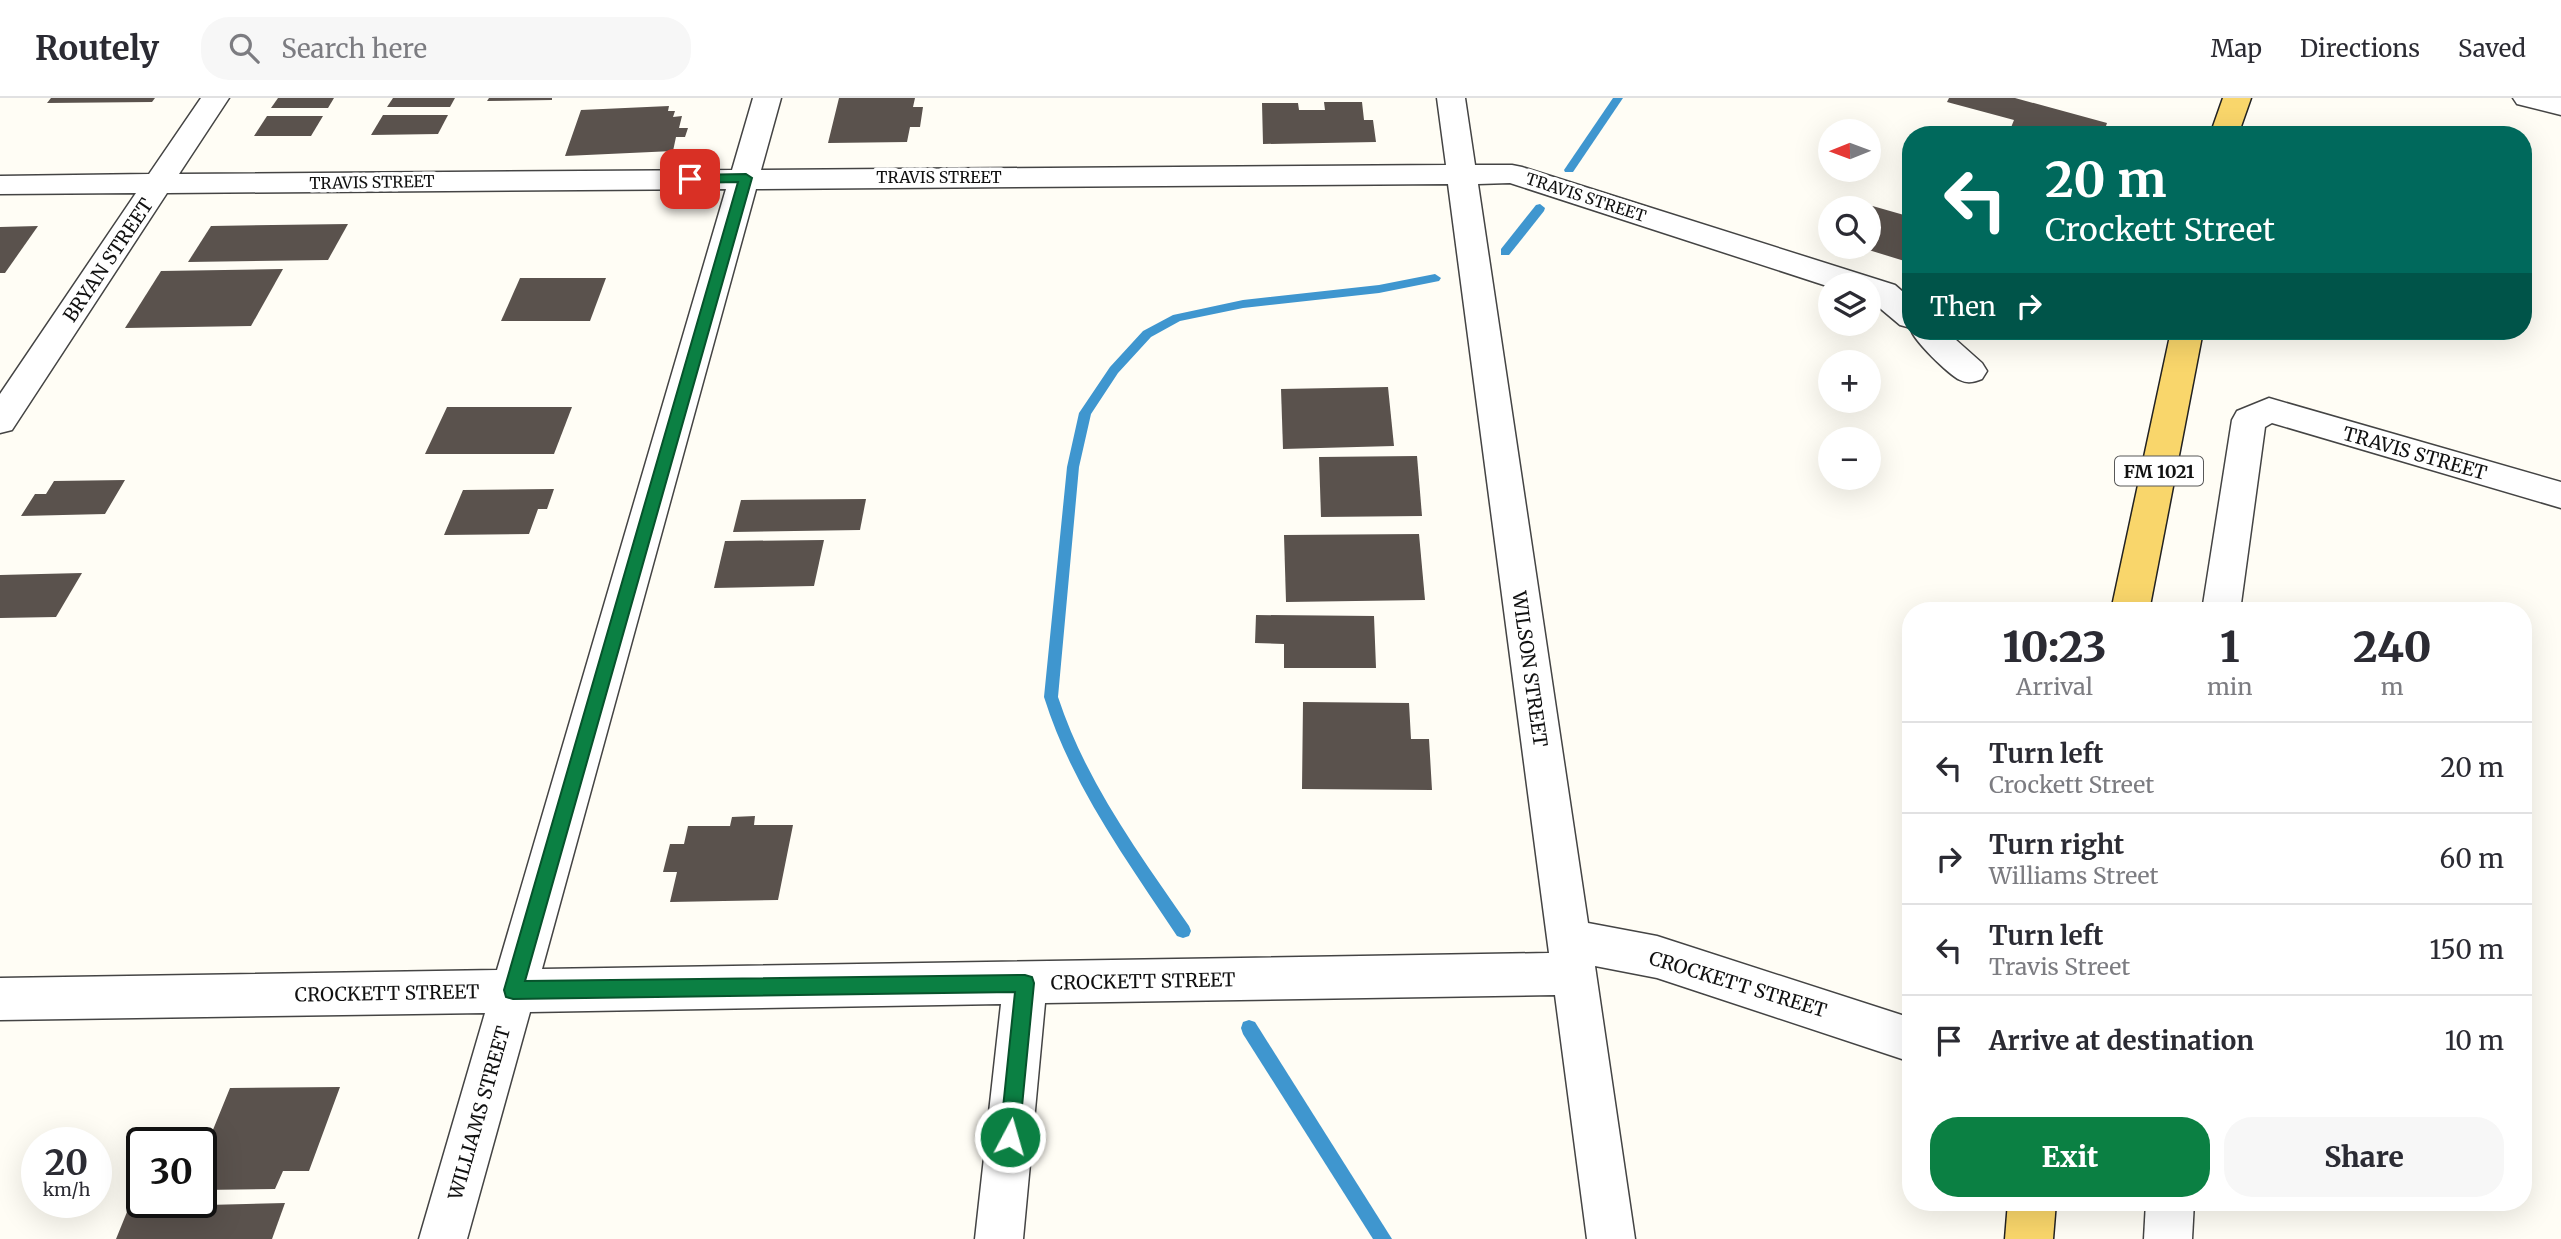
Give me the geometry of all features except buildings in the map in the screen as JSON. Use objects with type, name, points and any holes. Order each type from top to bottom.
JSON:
[{"type":"main road","points":[[2227,126],[2237,98]]},
{"type":"main road","name":"FM 1021","points":[[2132,602],[2185,340]]},
{"type":"main road","points":[[2029,1239],[2031,1211]]},
{"type":"street","name":"BRYAN STREET","points":[[0,421],[215,98]]},
{"type":"street","name":"WILLIAMS STREET","points":[[443,1239],[767,98]]},
{"type":"street","name":"WILSON STREET","points":[[1451,98],[1611,1239]]},
{"type":"street","points":[[2527,98],[2561,106]]},
{"type":"street","name":"TRAVIS STREET","points":[[0,185],[1512,174],[1822,273]]},
{"type":"street","points":[[1881,292],[1902,309]]},
{"type":"street","points":[[1936,340],[1970,371]]},
{"type":"street","name":"TRAVIS STREET","points":[[2222,602],[2249,420],[2269,410],[2561,495]]},
{"type":"street","name":"CROCKETT STREET","points":[[0,999],[1025,983],[1570,957],[1657,957],[1902,1037]]},
{"type":"street","points":[[999,1239],[1025,983]]},
{"type":"street","points":[[2168,1239],[2170,1211]]},
{"type":"waterway","points":[[1569,170],[1618,98]]},
{"type":"waterway","points":[[1505,252],[1540,208]]},
{"type":"waterway","points":[[1183,931],[1090,789],[1061,729],[1051,697],[1073,467],[1085,413],[1114,370],[1147,334],[1177,318],[1243,304],[1379,289],[1435,278]]},
{"type":"waterway","points":[[1249,1028],[1383,1239]]},
{"type":"route","points":[[690,179],[746,178],[513,990],[1025,983],[1010,1137]]}]
